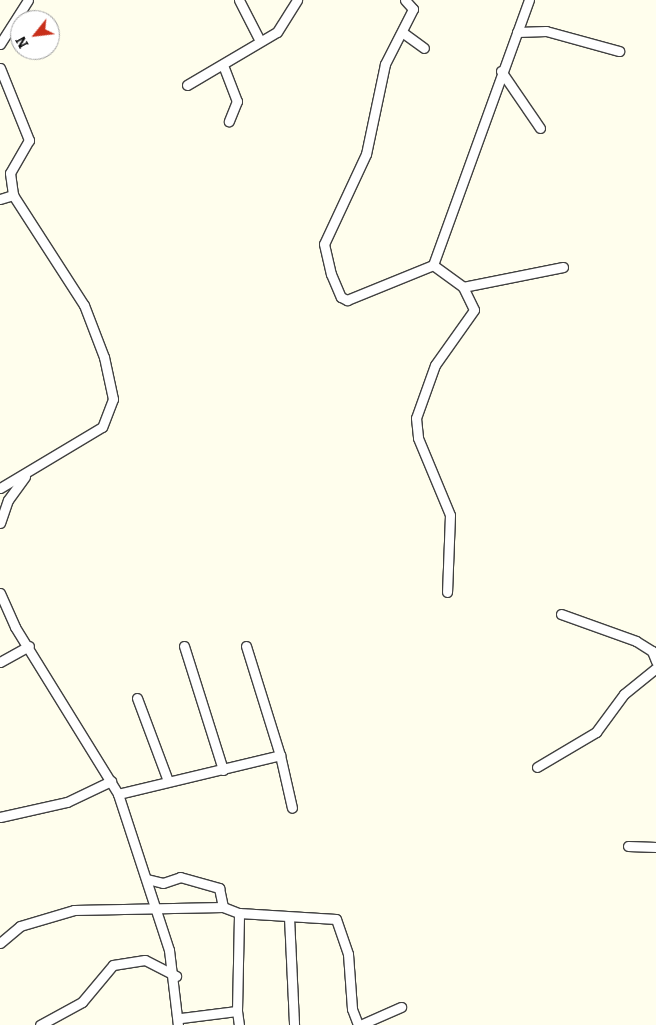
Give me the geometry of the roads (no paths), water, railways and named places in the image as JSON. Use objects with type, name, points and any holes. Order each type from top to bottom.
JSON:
[{"type":"street","points":[[0,44],[28,0]]},
{"type":"street","points":[[239,0],[260,39]]},
{"type":"street","points":[[187,85],[224,65],[260,39],[277,32],[297,0]]},
{"type":"street","points":[[405,0],[413,9],[386,64],[359,176],[324,244],[331,274],[341,297],[347,300],[433,265],[500,71],[529,0]]},
{"type":"street","points":[[517,32],[546,31],[619,51]]},
{"type":"street","points":[[402,32],[424,48]]},
{"type":"street","points":[[224,65],[237,101],[229,121]]},
{"type":"street","points":[[0,68],[28,140],[10,173],[14,195],[84,305],[104,357],[113,398],[102,427],[25,477],[0,488]]},
{"type":"street","points":[[500,71],[540,128]]},
{"type":"street","points":[[0,198],[14,195]]},
{"type":"street","points":[[433,265],[463,287],[474,312],[435,365],[415,428],[450,514],[447,592]]},
{"type":"street","points":[[463,287],[563,267]]},
{"type":"street","points":[[0,523],[8,500],[25,477]]},
{"type":"street","points":[[0,494],[8,500]]},
{"type":"street","points":[[0,593],[29,646],[118,794],[147,879],[176,976],[179,1022],[237,1011]]},
{"type":"street","points":[[561,614],[608,629],[654,650],[656,661]]},
{"type":"street","points":[[0,662],[29,646]]},
{"type":"street","points":[[184,646],[223,770]]},
{"type":"street","points":[[246,646],[280,755],[292,808]]},
{"type":"street","points":[[537,767],[596,732],[624,694],[656,668]]},
{"type":"street","points":[[137,698],[168,781]]},
{"type":"street","points":[[118,794],[280,755]]},
{"type":"street","points":[[0,817],[67,802],[111,781]]},
{"type":"street","points":[[628,846],[656,847]]},
{"type":"street","points":[[147,879],[163,883],[180,876],[219,888],[223,907]]},
{"type":"street","points":[[0,943],[20,926],[53,915],[155,908],[223,907],[239,913],[339,922],[359,1025],[401,1007]]},
{"type":"street","points":[[239,913],[237,1011],[239,1025]]},
{"type":"street","points":[[289,917],[294,1025]]},
{"type":"street","points":[[40,1025],[82,1002],[113,965],[145,960],[176,976]]}]
